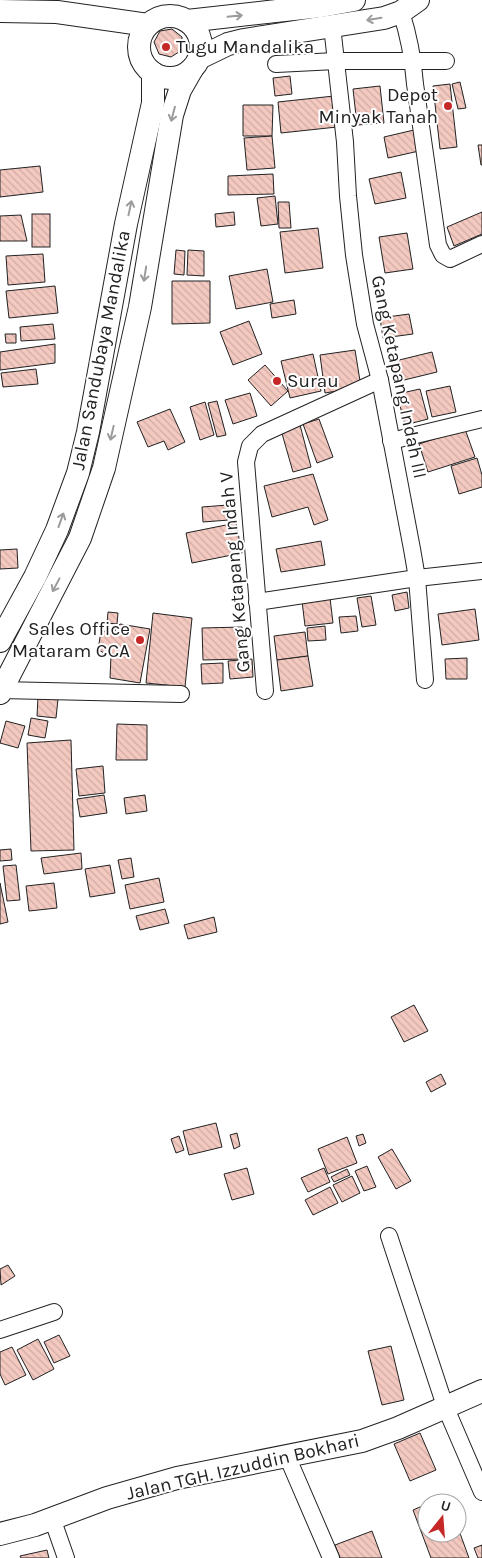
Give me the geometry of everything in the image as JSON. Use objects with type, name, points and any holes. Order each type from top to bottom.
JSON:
[{"type":"main road","points":[[187,21],[311,7],[354,0]]},
{"type":"main road","points":[[0,691],[80,538],[104,468],[140,307],[172,115],[180,90],[195,64],[201,44],[196,31],[187,21],[174,16],[160,18],[148,25],[140,36],[139,50],[143,63],[153,73],[166,78],[180,77],[195,64],[228,44],[384,18],[410,6]]},
{"type":"main road","points":[[0,11],[57,12],[148,25]]},
{"type":"main road","name":"Jalan Sandubaya Mandalika","points":[[0,642],[46,554],[78,473],[88,432],[126,224],[152,103],[153,73]]},
{"type":"main road","name":"Jalan TGH. Izzuddin Bokhari","points":[[0,1534],[35,1525],[107,1498],[177,1478],[362,1441],[398,1428],[482,1391]]},
{"type":"street","points":[[410,6],[409,34],[438,245],[443,255],[450,259],[482,244]]},
{"type":"street","name":"Gang Ketapang Indah III","points":[[332,26],[354,255],[365,324],[380,380],[417,578],[425,680]]},
{"type":"street","points":[[276,64],[336,61],[446,60]]},
{"type":"street","name":"Gang Ketapang Indah V","points":[[265,691],[246,462],[250,446],[257,437],[266,432],[380,380]]},
{"type":"street","points":[[391,441],[482,419]]},
{"type":"street","points":[[257,602],[417,578],[482,571]]},
{"type":"street","points":[[0,691],[181,694]]},
{"type":"street","points":[[390,1236],[445,1406],[482,1492]]},
{"type":"street","points":[[0,1330],[54,1312]]},
{"type":"street","points":[[287,1456],[331,1558]]},
{"type":"street","points":[[52,1518],[66,1558]]},
{"type":"building","points":[[172,29],[182,37],[182,50],[171,57],[159,54],[154,42],[160,31]]},
{"type":"building","points":[[290,76],[292,94],[275,96],[273,78]]},
{"type":"building","points":[[460,82],[466,108],[458,109],[452,84]]},
{"type":"building","points":[[450,84],[457,147],[440,149],[433,86]]},
{"type":"building","points":[[380,86],[384,123],[357,125],[353,89]]},
{"type":"building","points":[[334,96],[337,127],[281,133],[278,102]]},
{"type":"building","points":[[243,105],[273,105],[272,136],[243,136]]},
{"type":"building","points":[[414,130],[419,151],[388,158],[384,137]]},
{"type":"building","points":[[272,136],[275,168],[247,170],[244,138]]},
{"type":"building","points":[[478,145],[482,145],[482,165],[481,165]]},
{"type":"building","points":[[40,166],[43,192],[0,197],[0,170]]},
{"type":"building","points":[[401,172],[406,198],[375,204],[369,179]]},
{"type":"building","points":[[273,174],[274,194],[228,195],[228,176]]},
{"type":"building","points":[[275,196],[278,224],[261,226],[257,198]]},
{"type":"building","points":[[278,202],[289,202],[291,228],[279,228]]},
{"type":"building","points":[[234,212],[235,225],[216,227],[215,214]]},
{"type":"building","points":[[482,212],[482,234],[454,246],[447,227]]},
{"type":"building","points":[[32,214],[50,214],[50,247],[32,247]]},
{"type":"building","points":[[21,215],[27,241],[0,241],[0,216]]},
{"type":"building","points":[[318,228],[323,268],[285,273],[280,232]]},
{"type":"building","points":[[407,233],[413,269],[385,273],[379,237]]},
{"type":"building","points":[[176,250],[185,251],[184,275],[174,274]]},
{"type":"building","points":[[188,250],[204,251],[204,276],[187,275]]},
{"type":"building","points":[[43,254],[45,282],[8,285],[6,256]]},
{"type":"building","points":[[267,269],[273,302],[236,309],[229,276]]},
{"type":"building","points":[[172,281],[210,281],[210,323],[172,324]]},
{"type":"building","points":[[55,286],[58,313],[9,318],[6,291]]},
{"type":"building","points":[[294,300],[296,314],[272,318],[270,304]]},
{"type":"building","points":[[409,314],[413,334],[383,338],[380,318]]},
{"type":"building","points":[[249,321],[262,354],[233,365],[220,332]]},
{"type":"building","points":[[53,324],[55,339],[21,341],[20,327]]},
{"type":"building","points":[[5,334],[16,334],[16,343],[6,343]]},
{"type":"building","points":[[55,344],[55,363],[0,370],[0,352]]},
{"type":"building","points":[[355,350],[361,387],[325,393],[320,355]]},
{"type":"building","points":[[432,352],[437,372],[396,382],[391,362]]},
{"type":"building","points":[[313,354],[321,391],[290,398],[281,361]]},
{"type":"building","points":[[265,365],[288,391],[271,406],[248,380]]},
{"type":"building","points":[[36,369],[38,384],[3,387],[1,373]]},
{"type":"building","points":[[450,386],[456,412],[432,417],[426,391]]},
{"type":"building","points":[[420,389],[428,419],[405,425],[397,394]]},
{"type":"building","points":[[250,393],[257,416],[233,424],[225,400]]},
{"type":"building","points":[[217,401],[226,435],[217,437],[208,403]]},
{"type":"building","points":[[205,402],[214,435],[200,440],[190,407]]},
{"type":"building","points":[[170,409],[185,442],[168,450],[164,441],[148,447],[137,422]]},
{"type":"building","points":[[319,419],[333,457],[317,463],[303,424]]},
{"type":"building","points":[[300,425],[311,467],[293,472],[281,430]]},
{"type":"building","points":[[465,429],[475,457],[428,472],[419,444]]},
{"type":"building","points":[[477,458],[482,475],[482,487],[459,494],[451,466]]},
{"type":"building","points":[[313,474],[328,520],[314,525],[308,507],[272,517],[264,486]]},
{"type":"building","points":[[228,505],[229,520],[203,522],[202,507]]},
{"type":"building","points":[[236,523],[242,553],[192,563],[186,533]]},
{"type":"building","points":[[321,541],[325,565],[281,572],[276,549]]},
{"type":"building","points":[[17,549],[18,568],[0,569],[0,550]]},
{"type":"building","points":[[407,592],[409,608],[395,611],[392,595]]},
{"type":"building","points":[[371,596],[376,625],[362,627],[357,598]]},
{"type":"building","points":[[330,598],[333,623],[305,626],[302,601]]},
{"type":"building","points":[[475,609],[479,640],[442,645],[438,614]]},
{"type":"building","points":[[108,612],[118,613],[117,624],[107,623]]},
{"type":"building","points":[[153,613],[192,618],[185,687],[146,683]]},
{"type":"building","points":[[356,616],[358,631],[341,633],[339,617]]},
{"type":"building","points":[[120,624],[150,629],[140,683],[110,678],[111,656],[98,650],[101,631],[114,632]]},
{"type":"building","points":[[325,626],[326,640],[308,641],[307,628]]},
{"type":"building","points":[[242,627],[243,659],[203,660],[202,628]]},
{"type":"building","points":[[305,632],[308,656],[277,660],[274,636]]},
{"type":"building","points":[[308,656],[313,686],[281,691],[277,660]]},
{"type":"building","points":[[467,658],[467,679],[446,679],[445,659]]},
{"type":"building","points":[[252,659],[253,677],[230,679],[228,661]]},
{"type":"building","points":[[223,663],[223,683],[202,684],[201,664]]},
{"type":"building","points":[[38,697],[58,699],[56,718],[37,716]]},
{"type":"building","points":[[31,718],[48,721],[45,738],[28,735]]},
{"type":"building","points":[[6,721],[25,726],[18,748],[0,743]]},
{"type":"building","points":[[117,724],[147,725],[147,760],[116,760]]},
{"type":"building","points":[[71,740],[74,850],[31,851],[27,743]]},
{"type":"building","points":[[103,766],[105,793],[79,796],[76,769]]},
{"type":"building","points":[[104,795],[107,813],[80,817],[77,799]]},
{"type":"building","points":[[145,795],[147,811],[126,814],[124,798]]},
{"type":"building","points":[[11,849],[12,860],[0,861],[0,850]]},
{"type":"building","points":[[81,853],[82,869],[44,874],[41,858]]},
{"type":"building","points":[[131,858],[134,877],[122,879],[118,860]]},
{"type":"building","points":[[16,865],[20,900],[7,901],[3,866]]},
{"type":"building","points":[[110,865],[115,893],[90,897],[85,869]]},
{"type":"building","points":[[159,878],[164,902],[130,909],[125,885]]},
{"type":"building","points":[[0,883],[8,922],[0,924]]},
{"type":"building","points":[[54,883],[57,908],[29,911],[26,886]]},
{"type":"building","points":[[165,909],[169,923],[140,930],[136,916]]},
{"type":"building","points":[[214,917],[217,932],[188,939],[184,925]]},
{"type":"building","points":[[414,1005],[428,1031],[404,1042],[391,1017]]},
{"type":"building","points":[[441,1074],[446,1084],[431,1092],[426,1082]]},
{"type":"building","points":[[216,1123],[222,1147],[189,1155],[183,1131]]},
{"type":"building","points":[[237,1133],[240,1146],[234,1149],[230,1135]]},
{"type":"building","points":[[363,1134],[366,1143],[359,1146],[356,1136]]},
{"type":"building","points":[[179,1136],[184,1150],[176,1153],[171,1139]]},
{"type":"building","points":[[347,1137],[357,1163],[328,1174],[318,1149]]},
{"type":"building","points":[[392,1149],[411,1181],[396,1189],[378,1157]]},
{"type":"building","points":[[367,1166],[376,1187],[364,1191],[355,1171]]},
{"type":"building","points":[[247,1168],[254,1194],[232,1200],[224,1174]]},
{"type":"building","points":[[324,1168],[330,1182],[308,1192],[301,1178]]},
{"type":"building","points":[[347,1169],[350,1175],[334,1182],[331,1177]]},
{"type":"building","points":[[352,1176],[360,1193],[342,1202],[333,1185]]},
{"type":"building","points":[[330,1187],[338,1203],[313,1215],[305,1200]]},
{"type":"building","points":[[8,1265],[15,1276],[1,1285],[0,1269]]},
{"type":"building","points":[[59,1335],[70,1356],[54,1363],[44,1342]]},
{"type":"building","points":[[38,1339],[54,1369],[33,1380],[17,1350]]},
{"type":"building","points":[[391,1346],[404,1400],[382,1405],[368,1351]]},
{"type":"building","points":[[12,1347],[26,1375],[5,1385],[0,1374],[0,1352]]},
{"type":"building","points":[[420,1433],[436,1470],[410,1481],[394,1444]]},
{"type":"building","points":[[417,1508],[417,1521],[413,1510]]},
{"type":"building","points":[[372,1531],[382,1558],[340,1558],[335,1545]]},
{"type":"building","points":[[425,1543],[464,1543],[469,1558],[431,1558]]},
{"type":"building","points":[[482,1545],[482,1558],[478,1558],[474,1548]]},
{"type":"building","points":[[47,1550],[49,1558],[21,1558],[20,1556]]},
{"type":"place","name":"Tugu Mandalika","points":[[166,47]]},
{"type":"place","name":"Depot Minyak Tanah","points":[[448,106]]},
{"type":"place","name":"Surau","points":[[277,381]]},
{"type":"place","name":"Sales Office Mataram CCA","points":[[140,640]]}]
